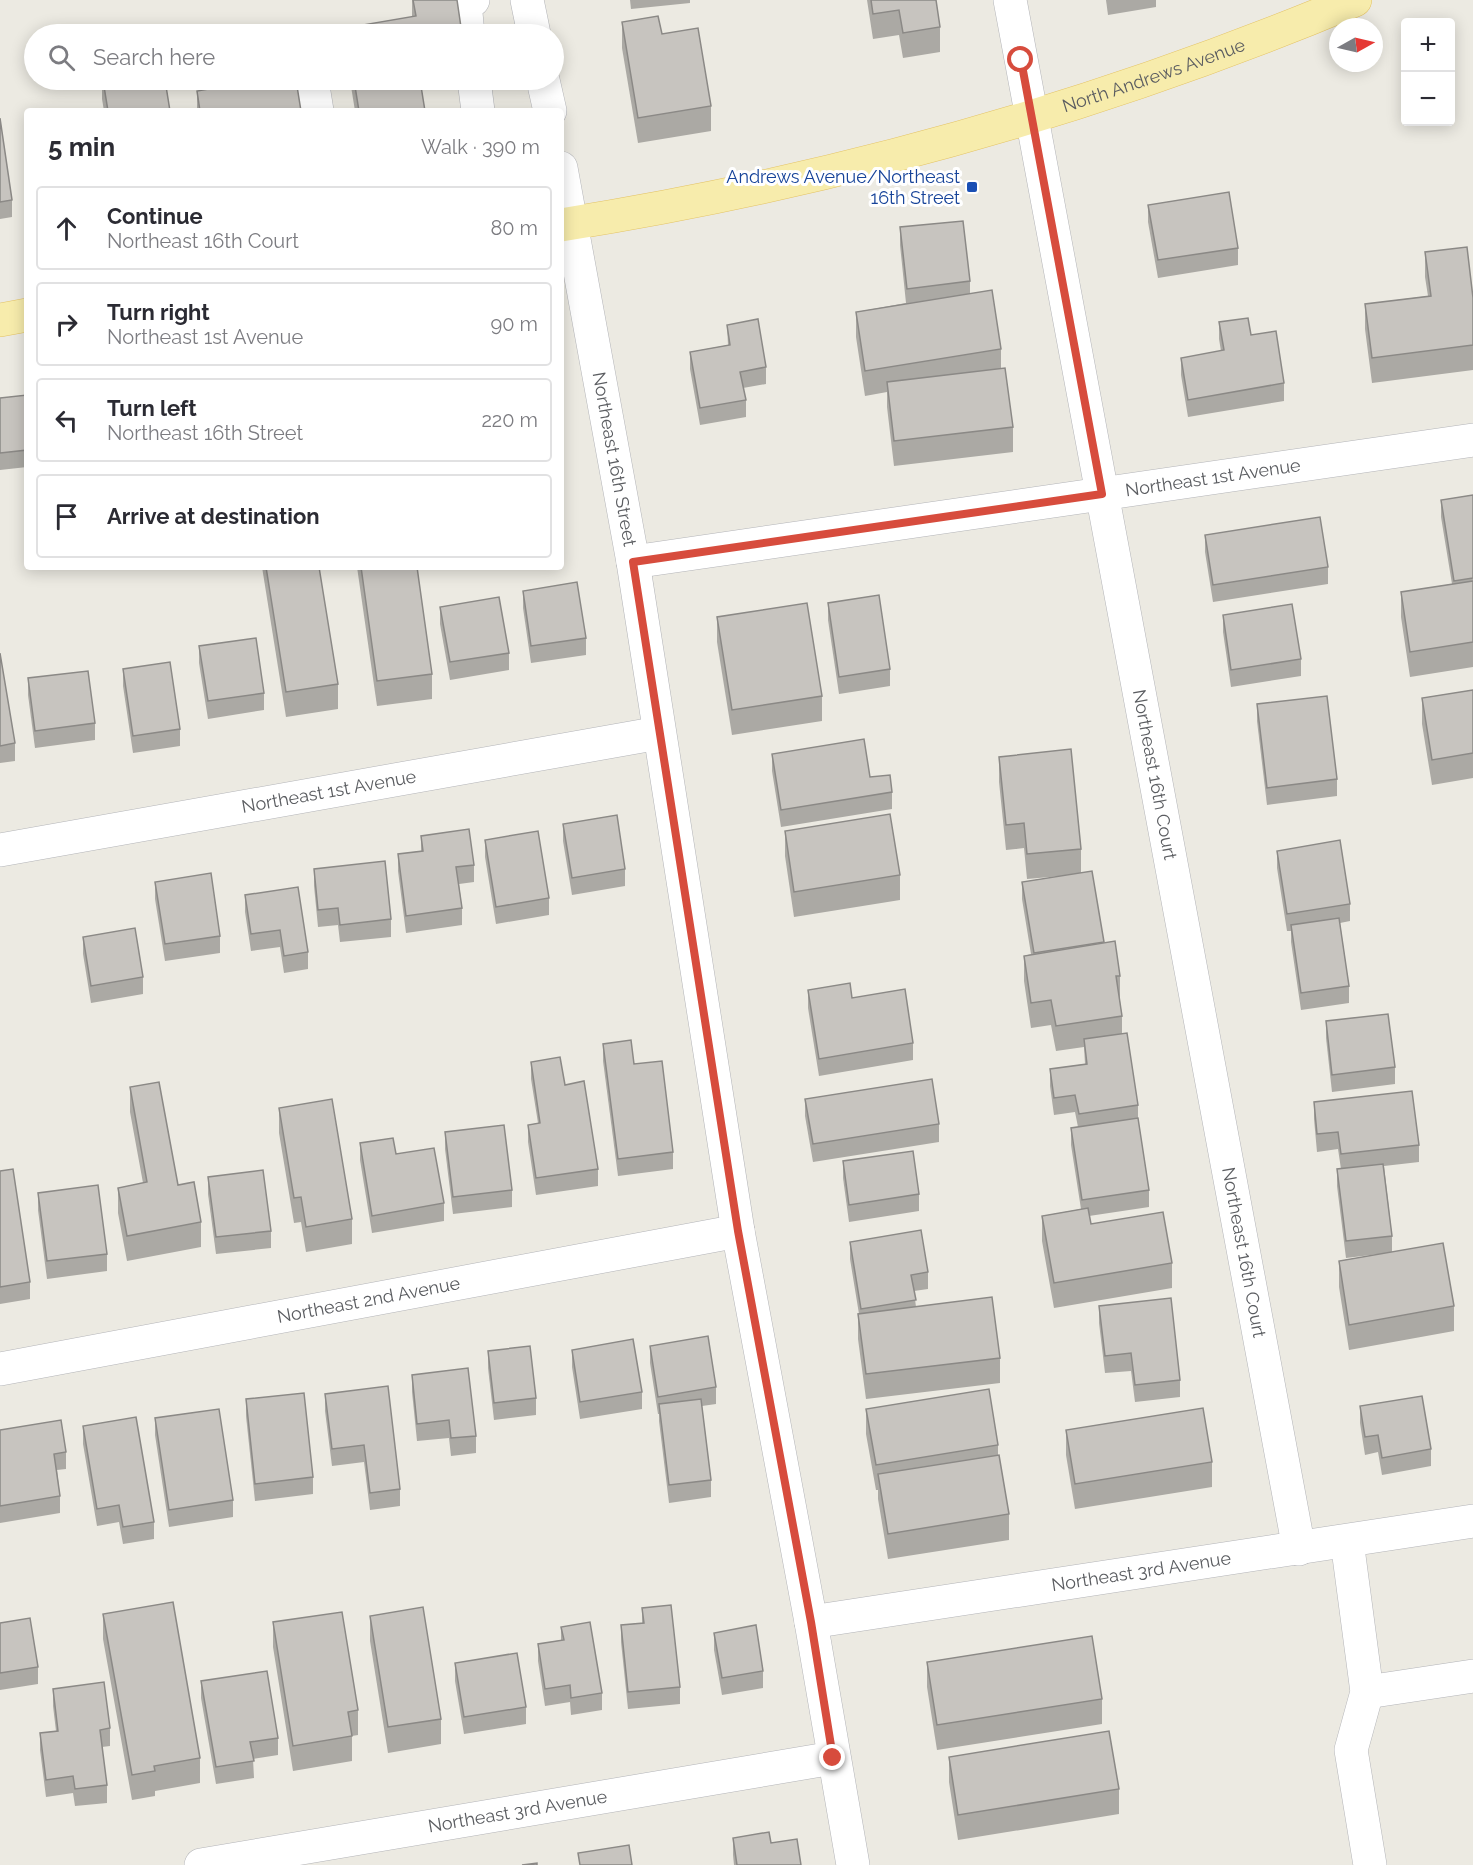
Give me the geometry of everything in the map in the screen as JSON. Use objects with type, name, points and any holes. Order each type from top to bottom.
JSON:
[{"type":"main road","name":"North Andrews Avenue","points":[[567,224],[832,170],[1032,116],[1170,70],[1355,0]]},
{"type":"main road","points":[[0,320],[24,316]]},
{"type":"street","points":[[467,24],[465,3],[473,0]]},
{"type":"street","points":[[527,0],[532,24]]},
{"type":"street","name":"Northeast 16th Court","points":[[1010,0],[1299,1549]]},
{"type":"street","points":[[314,90],[317,108]]},
{"type":"street","points":[[475,90],[477,108]]},
{"type":"street","points":[[545,90],[549,108]]},
{"type":"street","name":"Northeast 16th Street","points":[[564,196],[567,224],[633,562],[738,1231],[811,1622],[853,1865]]},
{"type":"street","name":"Northeast 1st Avenue","points":[[633,562],[1473,440]]},
{"type":"street","name":"Northeast 1st Avenue","points":[[0,850],[659,733]]},
{"type":"street","name":"Northeast 2nd Avenue","points":[[0,1369],[738,1231]]},
{"type":"street","name":"Northeast 3rd Avenue","points":[[811,1622],[1473,1521]]},
{"type":"street","points":[[1347,1541],[1367,1692],[1351,1750],[1370,1865]]},
{"type":"street","points":[[1367,1692],[1473,1676]]},
{"type":"street","name":"Northeast 3rd Avenue","points":[[201,1865],[833,1758]]},
{"type":"building","points":[[413,0],[457,0],[461,24],[369,24],[416,16]]},
{"type":"building","points":[[871,0],[936,0],[940,27],[903,33],[899,10],[873,14]]},
{"type":"building","points":[[658,16],[662,34],[698,28],[711,106],[638,118],[622,22]]},
{"type":"building","points":[[105,90],[167,90],[170,108],[108,108]]},
{"type":"building","points":[[298,90],[301,108],[200,108],[197,91]]},
{"type":"building","points":[[356,90],[422,90],[425,108],[359,108]]},
{"type":"building","points":[[0,118],[12,200],[0,202]]},
{"type":"building","points":[[1229,192],[1238,248],[1158,260],[1148,205]]},
{"type":"building","points":[[963,221],[970,281],[907,289],[900,227]]},
{"type":"building","points":[[1467,247],[1473,298],[1473,345],[1372,358],[1365,304],[1431,296],[1425,252]]},
{"type":"building","points":[[992,290],[1001,349],[865,371],[856,312]]},
{"type":"building","points":[[1248,318],[1251,335],[1276,331],[1284,383],[1188,400],[1181,358],[1224,350],[1219,322]]},
{"type":"building","points":[[758,319],[766,367],[740,372],[746,400],[700,408],[690,352],[730,345],[727,325]]},
{"type":"building","points":[[1005,368],[1013,427],[894,441],[887,382]]},
{"type":"building","points":[[24,395],[24,450],[0,453],[0,398]]},
{"type":"building","points":[[1473,495],[1473,578],[1454,581],[1441,500]]},
{"type":"building","points":[[1320,517],[1328,567],[1213,585],[1205,535]]},
{"type":"building","points":[[266,570],[319,570],[338,684],[286,692]]},
{"type":"building","points":[[361,570],[417,570],[432,674],[377,681]]},
{"type":"building","points":[[1473,581],[1473,642],[1410,652],[1401,592]]},
{"type":"building","points":[[577,582],[586,638],[531,646],[523,591]]},
{"type":"building","points":[[879,595],[890,669],[839,677],[828,603]]},
{"type":"building","points":[[499,597],[509,653],[450,662],[440,607]]},
{"type":"building","points":[[807,603],[822,696],[732,710],[717,617]]},
{"type":"building","points":[[1292,604],[1301,659],[1231,670],[1223,615]]},
{"type":"building","points":[[256,638],[264,693],[208,701],[199,646]]},
{"type":"building","points":[[0,653],[15,743],[0,746]]},
{"type":"building","points":[[170,662],[180,729],[133,736],[123,669]]},
{"type":"building","points":[[88,671],[95,723],[35,731],[28,678]]},
{"type":"building","points":[[1473,690],[1473,753],[1432,760],[1422,698]]},
{"type":"building","points":[[1327,696],[1337,779],[1267,788],[1257,704]]},
{"type":"building","points":[[864,739],[870,777],[890,775],[892,792],[781,810],[772,754]]},
{"type":"building","points":[[1071,749],[1081,849],[1027,854],[1024,823],[1006,825],[999,757]]},
{"type":"building","points":[[890,814],[900,875],[794,892],[785,831]]},
{"type":"building","points":[[617,815],[625,869],[572,878],[563,824]]},
{"type":"building","points":[[469,829],[474,865],[456,867],[462,908],[406,916],[398,854],[423,851],[421,836]]},
{"type":"building","points":[[538,831],[549,898],[496,907],[485,840]]},
{"type":"building","points":[[1340,840],[1350,904],[1287,914],[1277,851]]},
{"type":"building","points":[[385,861],[391,919],[340,925],[338,908],[318,910],[314,869]]},
{"type":"building","points":[[1092,871],[1104,942],[1034,953],[1022,882]]},
{"type":"building","points":[[211,873],[220,936],[165,944],[155,882]]},
{"type":"building","points":[[298,887],[308,952],[284,956],[280,930],[251,934],[245,895]]},
{"type":"building","points":[[1339,918],[1349,986],[1301,993],[1291,925]]},
{"type":"building","points":[[135,928],[143,977],[91,986],[83,937]]},
{"type":"building","points":[[1115,941],[1120,976],[1116,976],[1122,1016],[1056,1026],[1051,1000],[1031,1003],[1024,956]]},
{"type":"building","points":[[850,983],[852,998],[905,989],[913,1043],[819,1059],[808,990]]},
{"type":"building","points":[[1388,1014],[1395,1067],[1332,1075],[1326,1021]]},
{"type":"building","points":[[1127,1033],[1138,1105],[1079,1114],[1075,1095],[1054,1098],[1050,1069],[1087,1064],[1084,1039]]},
{"type":"building","points":[[631,1040],[634,1064],[662,1061],[673,1152],[618,1159],[603,1044]]},
{"type":"building","points":[[560,1057],[565,1085],[584,1081],[598,1169],[536,1178],[528,1125],[540,1123],[531,1062]]},
{"type":"building","points":[[932,1079],[939,1124],[813,1144],[805,1099]]},
{"type":"building","points":[[159,1082],[178,1185],[194,1182],[201,1222],[127,1236],[118,1188],[147,1182],[130,1087]]},
{"type":"building","points":[[1412,1091],[1419,1145],[1341,1154],[1338,1132],[1317,1134],[1314,1102]]},
{"type":"building","points":[[332,1099],[352,1219],[306,1227],[301,1197],[294,1198],[279,1108]]},
{"type":"building","points":[[1138,1118],[1149,1190],[1082,1200],[1071,1128]]},
{"type":"building","points":[[504,1125],[512,1190],[453,1197],[445,1132]]},
{"type":"building","points":[[393,1138],[396,1154],[434,1148],[444,1203],[372,1216],[360,1143]]},
{"type":"building","points":[[913,1151],[919,1194],[849,1205],[843,1161]]},
{"type":"building","points":[[1383,1164],[1392,1236],[1346,1241],[1337,1169]]},
{"type":"building","points":[[13,1169],[30,1282],[0,1287],[0,1171]]},
{"type":"building","points":[[263,1170],[271,1231],[216,1237],[208,1177]]},
{"type":"building","points":[[98,1185],[107,1254],[47,1261],[38,1193]]},
{"type":"building","points":[[1088,1208],[1091,1224],[1163,1212],[1172,1263],[1054,1283],[1042,1216]]},
{"type":"building","points":[[921,1230],[928,1272],[911,1275],[916,1300],[861,1309],[850,1242]]},
{"type":"building","points":[[1443,1243],[1454,1306],[1349,1325],[1339,1261]]},
{"type":"building","points":[[992,1297],[1000,1358],[866,1374],[858,1314]]},
{"type":"building","points":[[1171,1298],[1180,1380],[1135,1385],[1131,1353],[1105,1356],[1099,1306]]},
{"type":"building","points":[[708,1336],[716,1387],[658,1397],[650,1346]]},
{"type":"building","points":[[633,1339],[642,1392],[580,1402],[572,1350]]},
{"type":"building","points":[[530,1346],[536,1398],[494,1403],[488,1351]]},
{"type":"building","points":[[468,1368],[476,1436],[451,1438],[449,1420],[417,1424],[412,1375]]},
{"type":"building","points":[[388,1386],[400,1489],[370,1493],[364,1445],[332,1449],[325,1394]]},
{"type":"building","points":[[989,1389],[998,1445],[876,1465],[866,1409]]},
{"type":"building","points":[[304,1393],[313,1477],[255,1484],[246,1399]]},
{"type":"building","points":[[1422,1396],[1431,1449],[1382,1458],[1378,1435],[1365,1437],[1360,1406]]},
{"type":"building","points":[[701,1399],[711,1480],[669,1485],[659,1404]]},
{"type":"building","points":[[1203,1408],[1212,1462],[1075,1484],[1066,1430]]},
{"type":"building","points":[[219,1409],[233,1500],[169,1510],[155,1418]]},
{"type":"building","points":[[136,1417],[154,1522],[123,1527],[119,1505],[97,1509],[83,1426]]},
{"type":"building","points":[[61,1420],[66,1452],[54,1454],[60,1496],[0,1506],[0,1430]]},
{"type":"building","points":[[999,1455],[1009,1514],[888,1534],[878,1474]]},
{"type":"building","points":[[173,1602],[200,1758],[154,1766],[155,1771],[132,1775],[103,1614]]},
{"type":"building","points":[[671,1605],[680,1687],[628,1692],[621,1625],[644,1623],[642,1608]]},
{"type":"building","points":[[423,1607],[441,1719],[388,1727],[370,1616]]},
{"type":"building","points":[[342,1612],[358,1710],[348,1712],[352,1736],[293,1746],[273,1622]]},
{"type":"building","points":[[30,1618],[38,1667],[0,1673],[0,1623]]},
{"type":"building","points":[[590,1622],[602,1693],[571,1698],[570,1685],[545,1689],[538,1644],[564,1640],[561,1627]]},
{"type":"building","points":[[756,1625],[763,1671],[722,1678],[714,1633]]},
{"type":"building","points":[[1092,1636],[1102,1699],[937,1725],[927,1662]]},
{"type":"building","points":[[517,1653],[526,1707],[464,1717],[455,1663]]},
{"type":"building","points":[[267,1671],[278,1738],[250,1742],[254,1761],[216,1767],[201,1681]]},
{"type":"building","points":[[104,1682],[110,1728],[100,1730],[107,1785],[75,1789],[73,1776],[46,1780],[40,1733],[58,1731],[53,1689]]},
{"type":"building","points":[[1109,1731],[1119,1789],[958,1815],[949,1757]]},
{"type":"building","points":[[769,1832],[771,1843],[797,1839],[801,1865],[737,1865],[733,1838]]},
{"type":"building","points":[[629,1845],[632,1865],[580,1865],[578,1853]]},
{"type":"place","name":"Andrews Avenue/Northeast 16th Street","points":[[972,187]]},
{"type":"route","points":[[833,1758],[811,1622],[738,1231],[633,562],[1102,494],[1021,60]]}]
